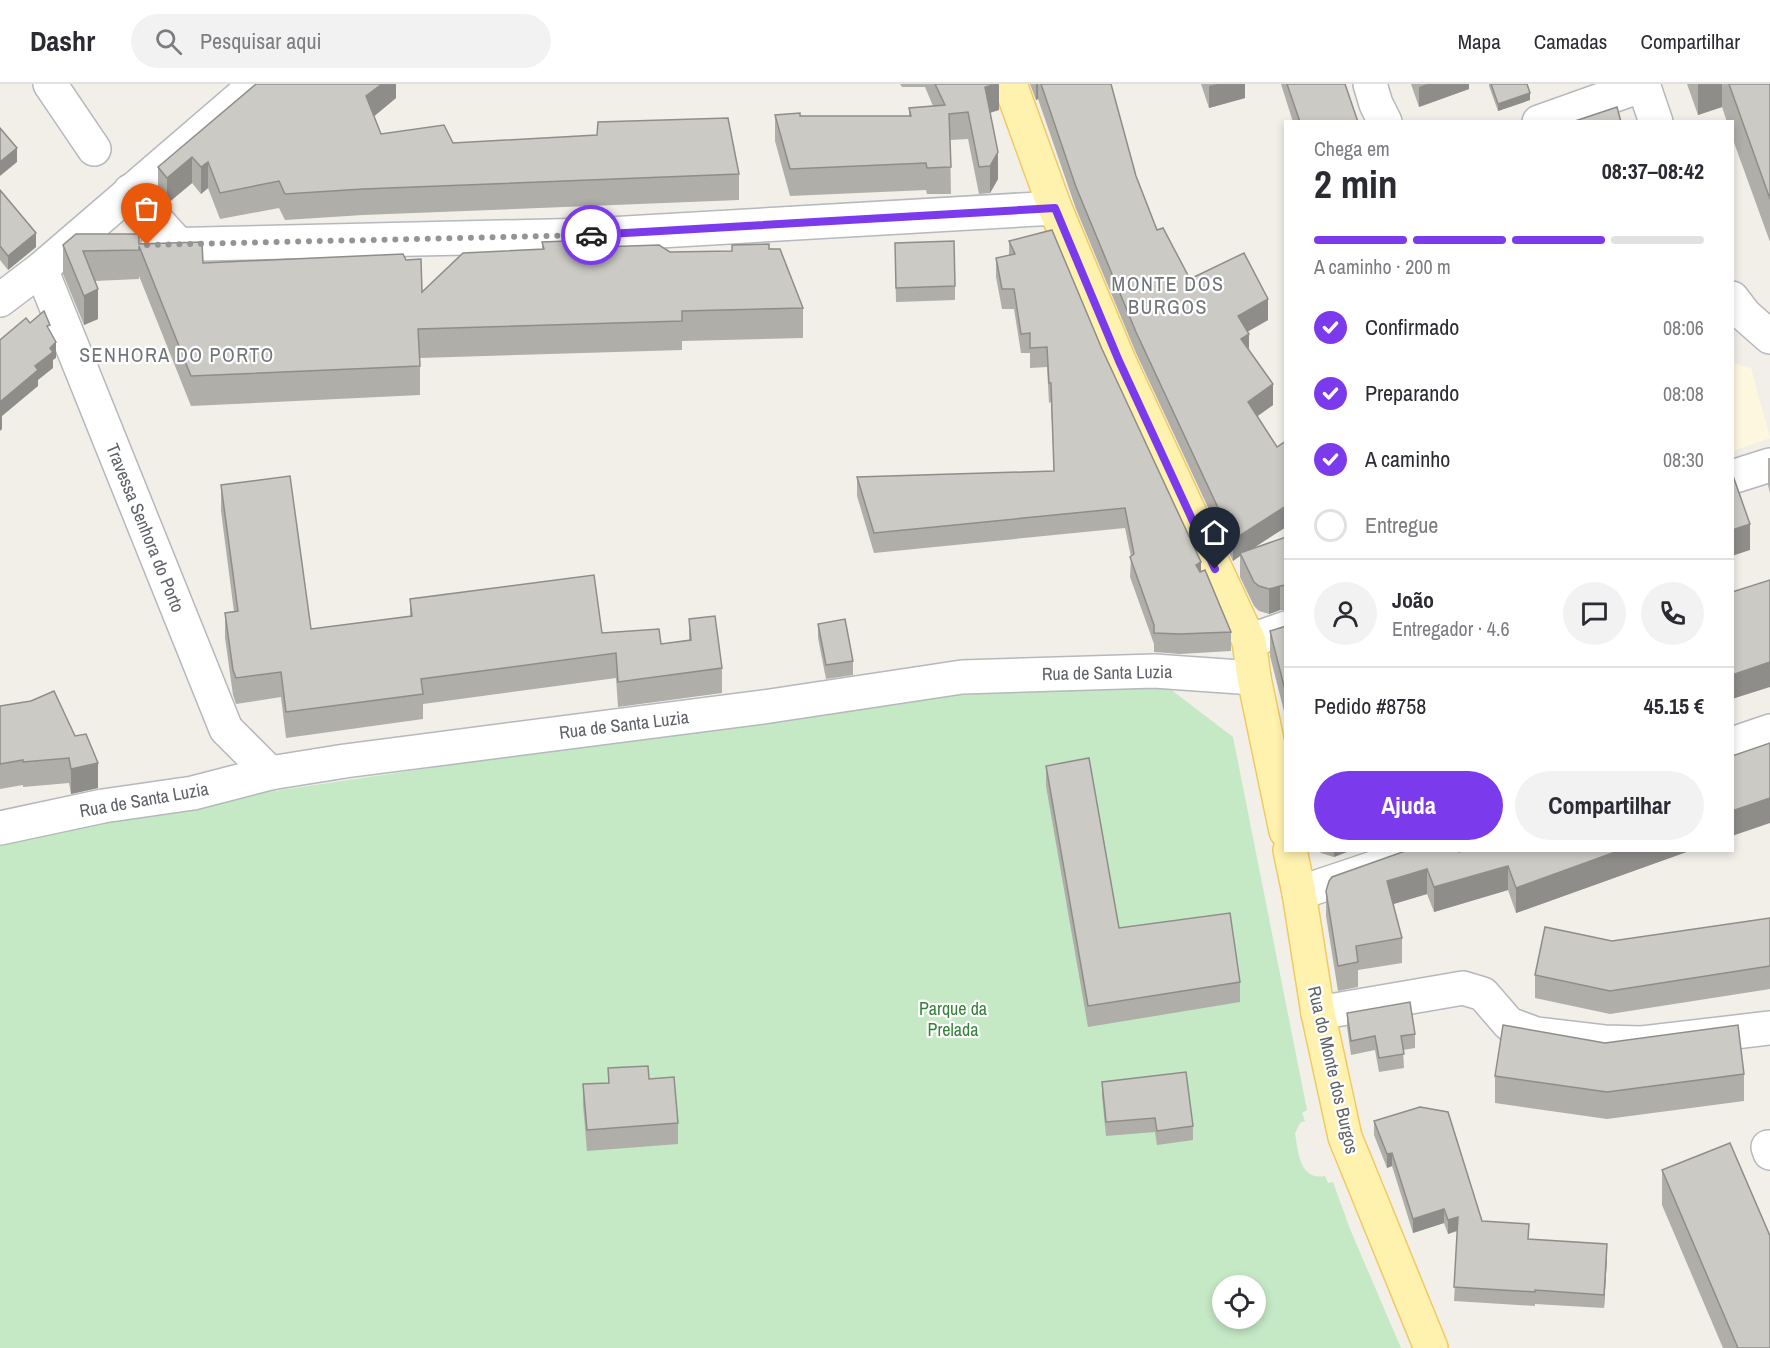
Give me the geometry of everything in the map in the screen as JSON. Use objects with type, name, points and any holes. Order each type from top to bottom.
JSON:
[{"type":"main road","points":[[1010,84],[1055,208],[1119,361],[1249,641],[1254,678],[1284,821]]},
{"type":"main road","name":"Rua do Monte dos Burgos","points":[[1290,852],[1318,1012],[1345,1137],[1431,1348]]},
{"type":"street","points":[[50,84],[94,149]]},
{"type":"street","points":[[0,300],[41,269],[256,84]]},
{"type":"street","points":[[1370,84],[1384,120]]},
{"type":"street","points":[[1544,120],[1643,84],[1655,120]]},
{"type":"street","points":[[130,191],[179,245]]},
{"type":"street","points":[[68,245],[179,245],[591,235],[1055,208]]},
{"type":"street","name":"Travessa Senhora do Porto","points":[[41,269],[226,729],[270,773]]},
{"type":"street","points":[[1734,301],[1745,315],[1770,337]]},
{"type":"street","points":[[1734,476],[1770,465]]},
{"type":"street","points":[[1249,641],[1284,629]]},
{"type":"street","name":"Rua de Santa Luzia","points":[[0,828],[103,806],[193,793],[270,773],[345,761],[770,706],[962,677],[1154,670],[1254,678]]},
{"type":"street","points":[[1734,743],[1770,731]]},
{"type":"street","points":[[1299,893],[1421,852]]},
{"type":"street","points":[[1318,1012],[1463,988],[1483,994],[1509,1024],[1536,1034],[1604,1042],[1642,1043],[1770,1028]]},
{"type":"shaded area","points":[[1734,364],[1751,368],[1770,438],[1734,451]]},
{"type":"green space","name":"Parque da Prelada","points":[[1153,676],[1233,737],[1307,1110],[1302,1113],[1305,1121],[1300,1123],[1295,1133],[1299,1156],[1305,1170],[1310,1174],[1325,1176],[1328,1183],[1333,1182],[1350,1229],[1401,1348],[0,1348],[0,844],[247,795],[956,686]]},
{"type":"building","points":[[256,84],[382,84],[366,96],[381,134],[444,125],[453,143],[597,135],[598,122],[728,118],[739,174],[285,194],[279,181],[220,193],[208,162],[201,167],[192,157],[167,178],[158,167]]},
{"type":"building","points":[[935,84],[997,84],[985,87],[998,152],[990,166],[979,167],[968,112],[949,114],[951,167],[927,168],[926,163],[790,169],[775,115],[800,113],[800,116],[911,116],[909,108],[945,105]]},
{"type":"building","points":[[1041,84],[1111,84],[1136,176],[1157,230],[1163,228],[1190,279],[1244,253],[1268,299],[1238,316],[1249,334],[1241,339],[1273,384],[1248,402],[1277,447],[1284,442],[1284,507],[1233,540],[1136,332],[1076,187]]},
{"type":"building","points":[[1287,84],[1345,84],[1357,120],[1299,120]]},
{"type":"building","points":[[1491,84],[1527,84],[1530,93],[1498,104]]},
{"type":"building","points":[[1729,84],[1770,84],[1770,199]]},
{"type":"building","points":[[1617,107],[1620,120],[1578,120]]},
{"type":"building","points":[[0,128],[17,148],[0,162]]},
{"type":"building","points":[[0,190],[36,233],[8,256],[0,246]]},
{"type":"building","points":[[1052,230],[1102,349],[1201,562],[1196,565],[1200,572],[1205,570],[1231,632],[1154,633],[1154,625],[1130,557],[1134,554],[1125,508],[874,533],[857,477],[1054,471],[1051,383],[1049,383],[1047,347],[1030,348],[1030,333],[1021,334],[1014,289],[1002,289],[996,258],[1015,254],[1009,241]]},
{"type":"building","points":[[76,234],[139,234],[139,244],[202,242],[203,263],[403,254],[406,260],[421,259],[422,292],[463,253],[544,249],[542,242],[567,241],[570,248],[659,245],[670,252],[732,251],[732,245],[769,244],[769,249],[780,249],[803,308],[682,311],[682,321],[418,329],[420,366],[191,376],[139,246],[139,250],[83,251],[98,289],[84,296],[63,245]]},
{"type":"building","points":[[954,241],[955,286],[896,288],[895,243]]},
{"type":"building","points":[[44,311],[50,325],[47,326],[56,342],[50,348],[53,352],[35,366],[38,370],[0,402],[0,340],[26,318],[30,323]]},
{"type":"building","points":[[290,476],[311,629],[412,616],[410,599],[594,575],[602,633],[659,629],[661,644],[691,640],[689,619],[715,616],[722,668],[618,682],[616,653],[421,679],[423,694],[286,712],[281,672],[236,678],[233,670],[225,613],[238,611],[221,485]]},
{"type":"building","points":[[1734,479],[1750,524],[1734,529]]},
{"type":"building","points":[[1284,538],[1284,585],[1269,589],[1259,586],[1254,582],[1240,553]]},
{"type":"building","points":[[1770,580],[1770,662],[1734,674],[1734,591]]},
{"type":"building","points":[[845,619],[853,661],[826,665],[818,624]]},
{"type":"building","points":[[1284,627],[1284,686],[1270,631]]},
{"type":"building","points":[[54,691],[75,736],[86,734],[98,763],[71,769],[69,758],[23,762],[23,760],[0,764],[0,706],[31,701]]},
{"type":"building","points":[[1770,743],[1770,798],[1734,810],[1734,755]]},
{"type":"building","points":[[1089,758],[1119,928],[1230,913],[1240,982],[1088,1006],[1046,766]]},
{"type":"building","points":[[1402,852],[1615,852],[1516,888],[1508,866],[1434,887],[1427,869],[1387,881],[1402,938],[1356,946],[1358,962],[1338,966],[1326,891],[1332,877]]},
{"type":"building","points":[[1770,918],[1770,966],[1610,991],[1535,975],[1545,927],[1612,941]]},
{"type":"building","points":[[1410,1002],[1415,1034],[1401,1036],[1404,1054],[1379,1058],[1375,1036],[1351,1041],[1347,1013]]},
{"type":"building","points":[[1503,1025],[1605,1043],[1738,1025],[1744,1074],[1607,1092],[1495,1076]]},
{"type":"building","points":[[648,1066],[649,1079],[674,1077],[678,1123],[587,1130],[583,1084],[609,1083],[608,1068]]},
{"type":"building","points":[[1186,1072],[1193,1126],[1157,1131],[1155,1118],[1106,1122],[1102,1082]]},
{"type":"building","points":[[1420,1107],[1448,1112],[1482,1221],[1529,1224],[1528,1239],[1607,1244],[1604,1295],[1454,1287],[1458,1217],[1448,1220],[1444,1209],[1413,1219],[1392,1153],[1387,1154],[1374,1121]]},
{"type":"building","points":[[1730,1143],[1770,1236],[1770,1348],[1738,1348],[1662,1170]]},
{"type":"way so far","points":[[147,245],[591,235]]},
{"type":"district","name":"MONTE DOS BURGOS","points":[[1168,296]]},
{"type":"district","name":"SENHORA DO PORTO","points":[[177,355]]},
{"type":"route","points":[[591,235],[1055,208],[1119,361],[1215,569]]}]
